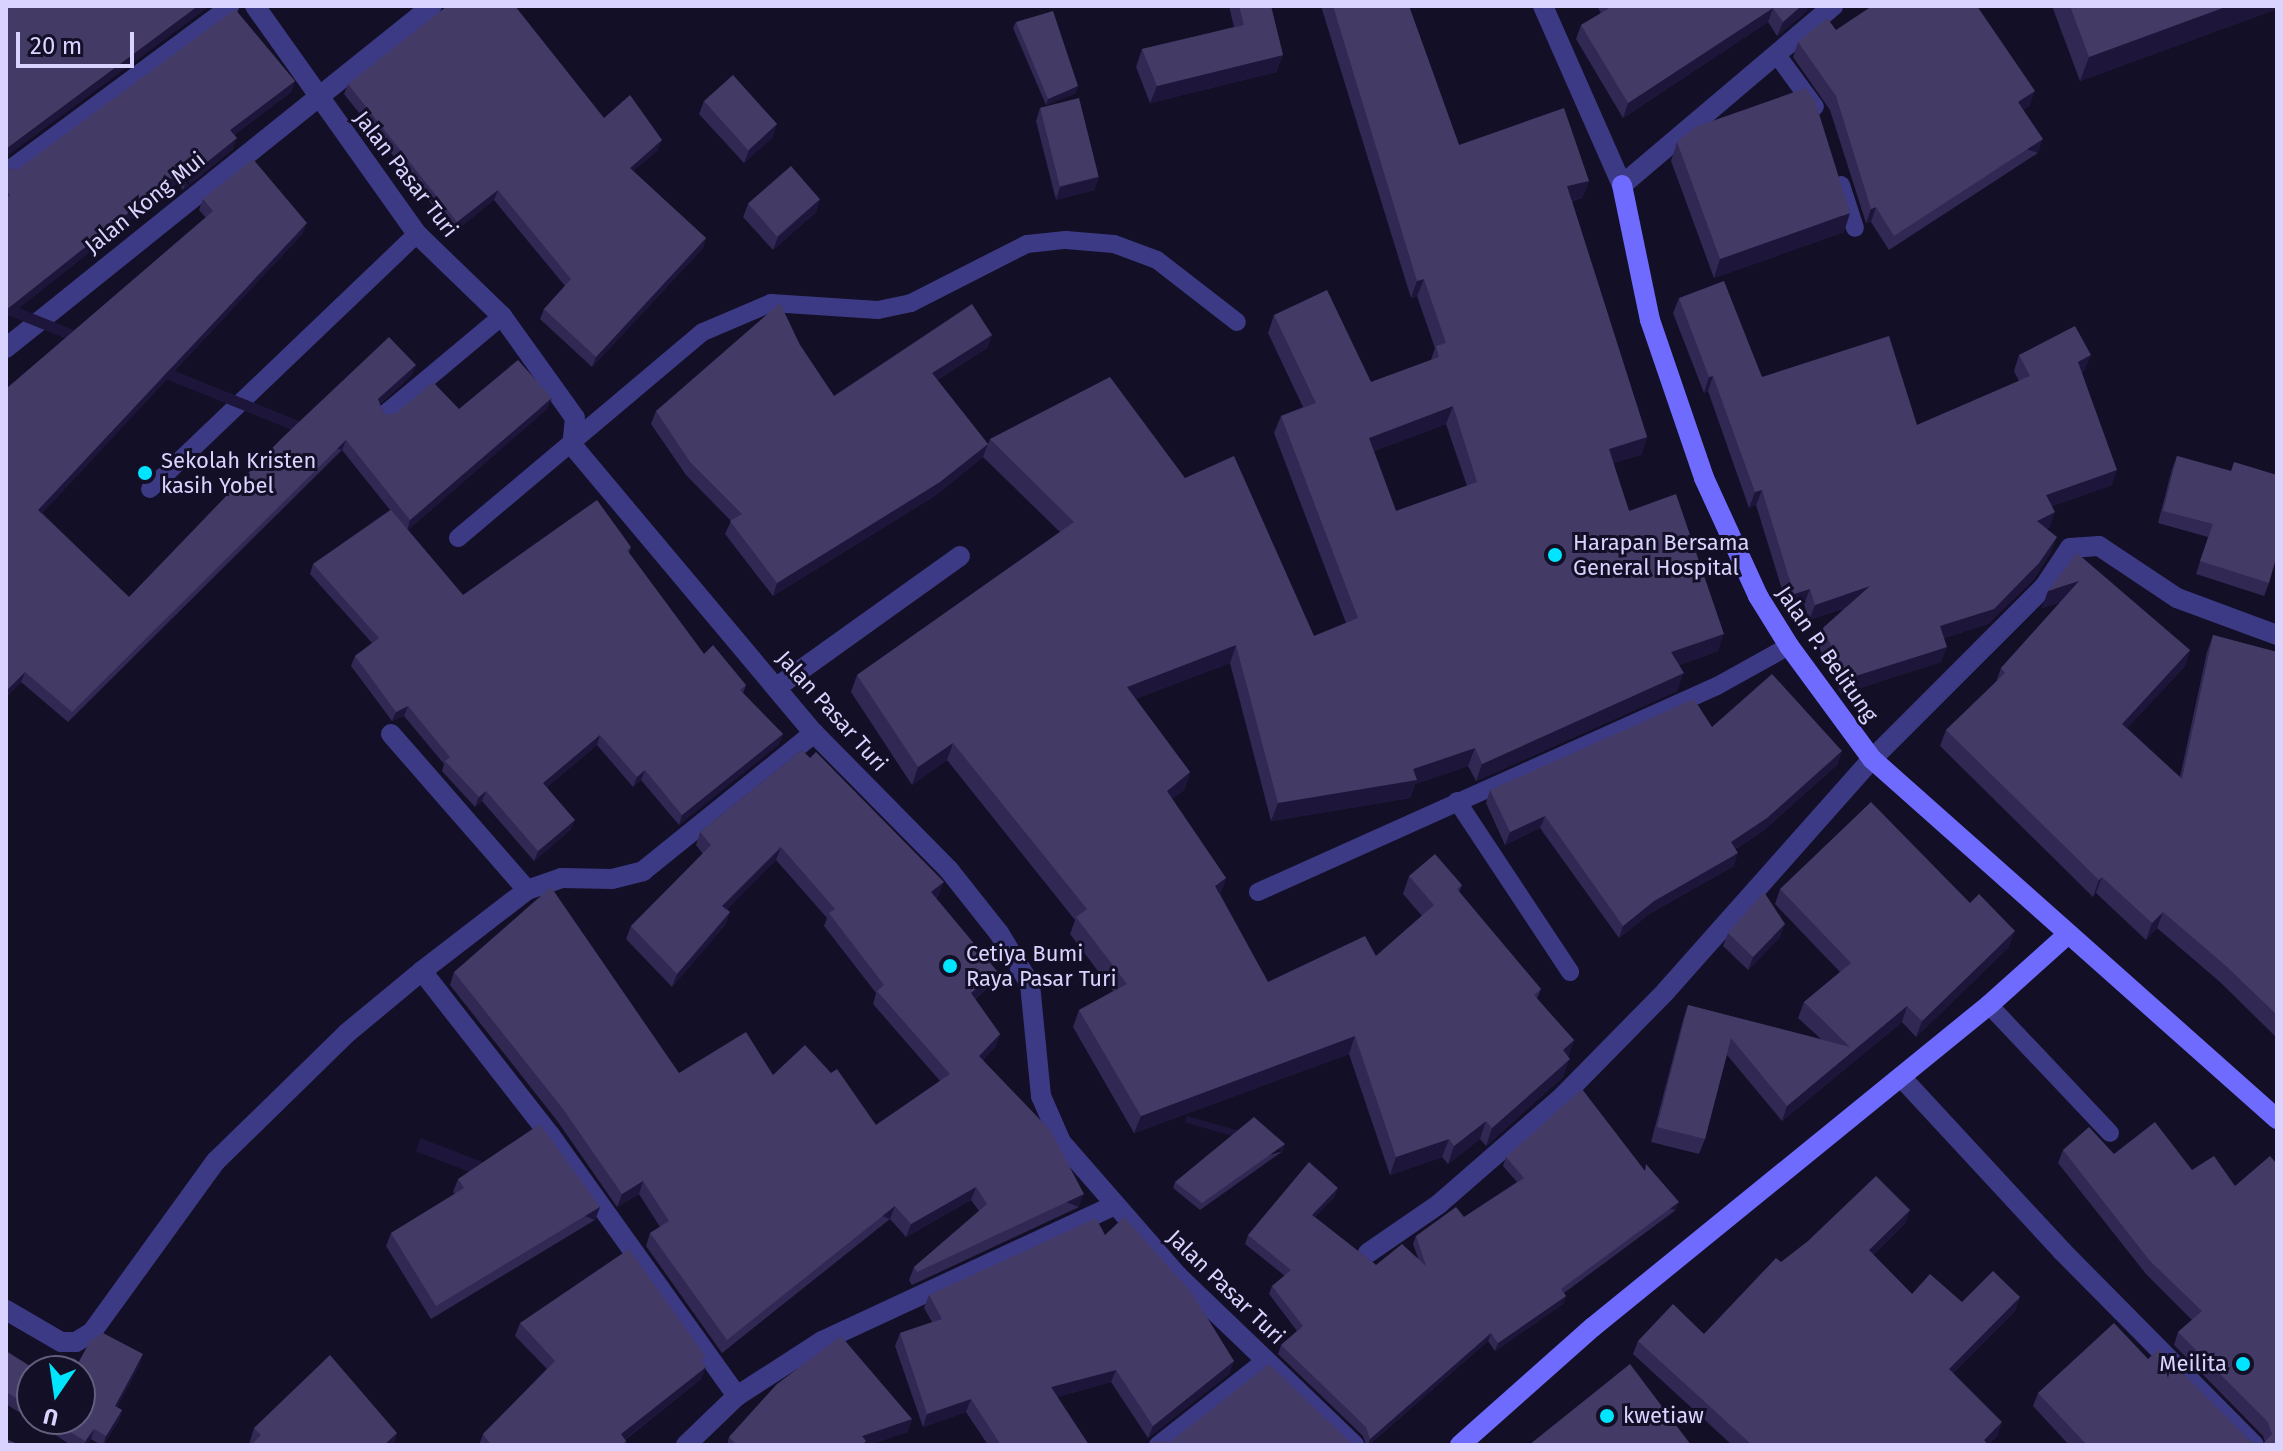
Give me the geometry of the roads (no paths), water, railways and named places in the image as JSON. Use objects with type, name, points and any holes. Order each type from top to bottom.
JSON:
[{"type":"street","name":"Jalan Pasar Turi","points":[[255,6],[315,96],[417,234],[502,316],[575,418],[572,445],[814,733],[949,870],[999,933],[1030,984],[1041,1096],[1061,1142],[1113,1206],[1354,1445]]},
{"type":"street","name":"Jalan Kong Mui","points":[[6,348],[315,96],[432,6]]},
{"type":"street","points":[[1543,6],[1622,185],[1833,6]]},
{"type":"street","name":"Jalan P. Belitung","points":[[1622,185],[1634,262],[1650,320],[1704,478],[1758,596],[1789,646],[1872,759],[2277,1119]]},
{"type":"street","points":[[1368,1253],[1439,1204],[1562,1097],[1666,991],[1872,759],[2044,587],[2070,548],[2099,546],[2177,598],[2277,635]]},
{"type":"street","points":[[777,687],[960,556]]},
{"type":"street","points":[[6,1310],[61,1342],[76,1342],[92,1332],[216,1161],[347,1033],[527,890],[561,878],[612,879],[643,871],[814,733]]},
{"type":"street","points":[[391,734],[527,890]]},
{"type":"street","points":[[1460,1445],[1593,1327],[1989,1005],[2067,935]]},
{"type":"street","points":[[422,971],[605,1208],[737,1396]]},
{"type":"street","points":[[1901,1077],[2062,1251],[2254,1445]]},
{"type":"street","points":[[686,1445],[737,1396],[822,1341],[1113,1206]]},
{"type":"lane","points":[[6,172],[230,6]]},
{"type":"lane","points":[[1777,55],[1809,95],[1823,128]]},
{"type":"lane","points":[[1837,171],[1855,228]]},
{"type":"lane","points":[[150,489],[417,234]]},
{"type":"lane","points":[[458,538],[572,445],[650,373],[703,332],[771,303],[878,310],[911,303],[1027,244],[1066,240],[1114,244],[1157,260],[1237,322]]},
{"type":"lane","points":[[385,414],[502,316]]},
{"type":"lane","points":[[1258,892],[1717,686],[1789,646]]},
{"type":"lane","points":[[1457,801],[1570,972]]},
{"type":"lane","points":[[1989,1005],[2110,1133]]},
{"type":"lane","points":[[1158,1445],[1266,1360]]},
{"type":"place","name":"Sekolah Kristen kasih Yobel","points":[[145,473]]},
{"type":"place","name":"Harapan Bersama General Hospital","points":[[1555,555]]},
{"type":"place","name":"Cetiya Bumi Raya Pasar Turi","points":[[950,966]]},
{"type":"place","name":"Meilita","points":[[2243,1364]]},
{"type":"place","name":"kwetiaw","points":[[1607,1416]]}]
